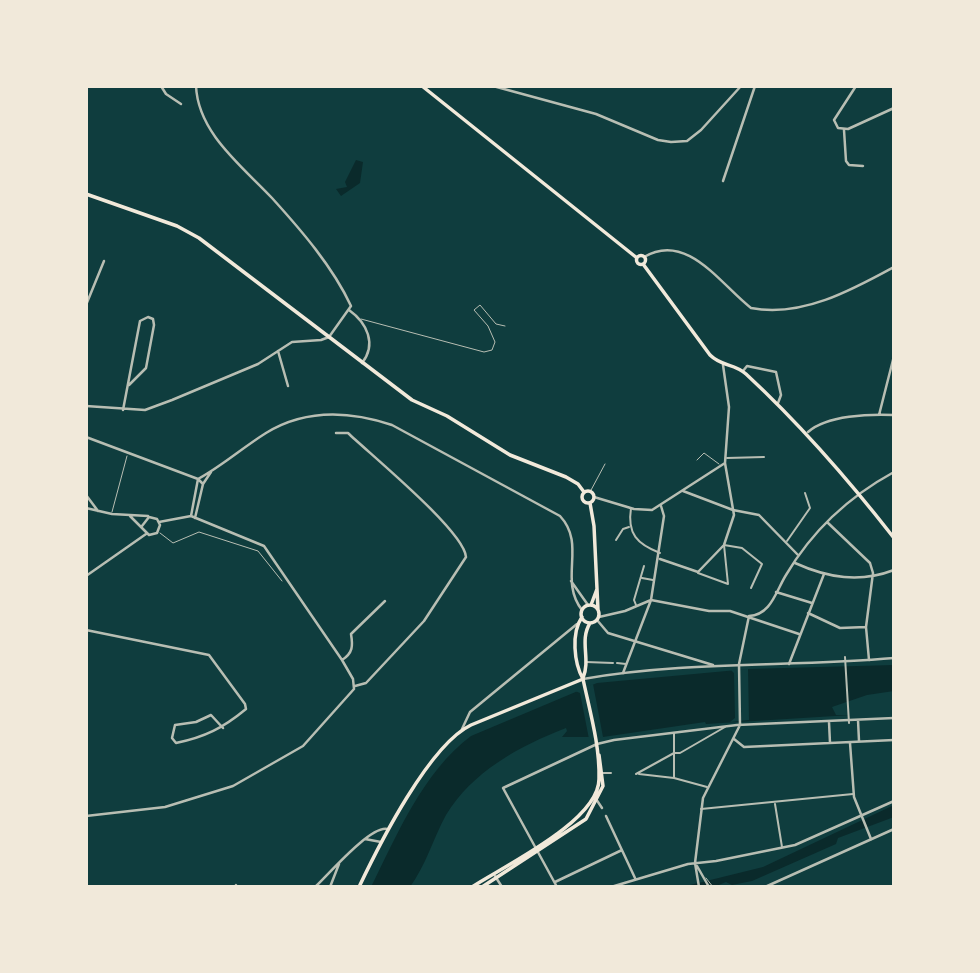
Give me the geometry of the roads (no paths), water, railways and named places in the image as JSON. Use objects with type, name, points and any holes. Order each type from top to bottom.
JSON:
[{"type":"main road","points":[[422,86],[637,258],[638,263],[643,264],[710,355],[723,365],[735,365],[743,371],[808,432],[894,538]]},
{"type":"main road","points":[[86,187],[88,195],[177,226],[200,238],[412,400],[447,416],[510,455],[566,477],[578,484],[584,492],[583,500],[590,503]]},
{"type":"main road","points":[[637,258],[644,257],[643,264]]},
{"type":"main road","points":[[583,679],[586,662],[584,633],[590,623],[600,618],[590,503],[594,497],[590,492],[584,492]]},
{"type":"main road","points":[[482,887],[536,849],[586,819],[603,786],[597,741],[579,671],[575,636],[582,610],[590,605],[597,587]]},
{"type":"main road","points":[[590,605],[598,610]]},
{"type":"main road","points":[[582,617],[590,623]]},
{"type":"main road","points":[[359,887],[387,829],[407,797],[462,730],[583,679]]},
{"type":"main road","points":[[596,799],[600,780],[597,741]]},
{"type":"main road","points":[[472,887],[495,876]]},
{"type":"street","points":[[161,86],[166,94],[181,104]]},
{"type":"street","points":[[86,406],[145,410],[172,400],[258,364],[292,342],[329,337],[351,306],[343,288],[271,198],[237,165],[202,116],[196,86]]},
{"type":"street","points":[[494,86],[596,114],[658,140],[671,142],[687,141],[701,130],[741,86]]},
{"type":"street","points":[[723,181],[755,86]]},
{"type":"street","points":[[856,86],[834,120],[835,126],[844,130],[894,108]]},
{"type":"street","points":[[844,130],[846,162],[849,165],[863,166]]},
{"type":"street","points":[[644,257],[660,250],[692,256],[751,308],[763,310],[819,302],[894,268]]},
{"type":"street","points":[[86,305],[104,261]]},
{"type":"street","points":[[349,310],[361,319],[371,344],[371,351],[362,363]]},
{"type":"street","points":[[123,410],[140,321],[148,317],[153,319],[154,325],[146,368],[129,385]]},
{"type":"street","points":[[278,351],[288,386]]},
{"type":"street","points":[[879,415],[894,356]]},
{"type":"street","points":[[594,497],[645,511],[661,506],[722,464],[726,458],[730,418],[723,365]]},
{"type":"street","points":[[743,371],[747,366],[776,372],[781,395],[778,403]]},
{"type":"street","points":[[198,479],[268,432],[288,423],[324,414],[347,414],[381,422],[503,484],[553,511],[563,520],[573,545],[571,591],[582,610]]},
{"type":"street","points":[[808,432],[818,424],[894,415]]},
{"type":"street","points":[[336,433],[348,433],[444,522],[463,545],[466,557],[424,621],[366,683],[355,686]]},
{"type":"street","points":[[86,437],[198,479],[203,484]]},
{"type":"street","points":[[726,458],[764,457]]},
{"type":"street","points":[[660,559],[729,583],[724,545],[733,510],[722,464]]},
{"type":"street","points":[[749,616],[764,612],[784,578],[827,522],[859,492],[894,471]]},
{"type":"street","points":[[193,517],[203,484],[212,472]]},
{"type":"street","points":[[193,517],[198,479]]},
{"type":"street","points":[[683,491],[733,510],[747,510],[764,518],[799,557]]},
{"type":"street","points":[[787,541],[810,508],[805,493]]},
{"type":"street","points":[[86,495],[98,511]]},
{"type":"street","points":[[623,673],[651,600],[660,559],[664,516],[661,506]]},
{"type":"street","points":[[86,508],[112,514],[149,517],[159,522],[193,517],[256,541],[269,550],[342,660],[355,686],[352,693],[303,746],[233,786],[165,807],[86,816]]},
{"type":"street","points":[[631,508],[629,527],[636,540],[660,553]]},
{"type":"street","points":[[130,516],[142,526],[146,534]]},
{"type":"street","points":[[142,526],[149,517]]},
{"type":"street","points":[[86,576],[146,534],[159,531],[159,522]]},
{"type":"street","points":[[827,522],[870,563],[872,579],[866,627],[869,660]]},
{"type":"street","points":[[616,540],[623,529],[629,527]]},
{"type":"street","points":[[698,572],[724,545]]},
{"type":"street","points":[[724,545],[742,548],[762,564],[751,589]]},
{"type":"street","points":[[795,563],[824,574],[872,579],[894,570]]},
{"type":"street","points":[[636,605],[644,566]]},
{"type":"street","points":[[789,664],[824,574]]},
{"type":"street","points":[[640,578],[655,580]]},
{"type":"street","points":[[571,581],[590,605]]},
{"type":"street","points":[[776,592],[812,603]]},
{"type":"street","points":[[713,665],[603,630],[600,618],[651,600],[749,616],[799,634]]},
{"type":"street","points":[[342,660],[351,653],[351,634],[386,601]]},
{"type":"street","points":[[808,613],[840,628],[866,627]]},
{"type":"street","points":[[699,887],[695,863],[701,809],[708,787],[740,724],[739,664],[749,616]]},
{"type":"street","points":[[462,730],[470,712],[577,624]]},
{"type":"street","points":[[86,630],[209,655],[246,706],[223,728],[200,738],[176,743],[172,738],[175,725],[211,715],[223,728]]},
{"type":"street","points":[[583,679],[713,665],[894,658]]},
{"type":"street","points":[[845,659],[849,721]]},
{"type":"street","points":[[586,662],[627,664]]},
{"type":"street","points":[[558,887],[503,788],[597,741],[740,724],[894,718]]},
{"type":"street","points":[[858,720],[859,742]]},
{"type":"street","points":[[829,721],[830,743]]},
{"type":"street","points":[[708,787],[674,778],[638,774],[724,727]]},
{"type":"street","points":[[674,732],[674,778]]},
{"type":"street","points":[[734,739],[744,747],[894,740]]},
{"type":"street","points":[[849,743],[854,794],[871,839]]},
{"type":"street","points":[[602,773],[611,773]]},
{"type":"street","points":[[701,809],[854,794]]},
{"type":"street","points":[[596,799],[601,808]]},
{"type":"street","points":[[611,887],[695,863],[782,848],[894,801]]},
{"type":"street","points":[[775,803],[782,848]]},
{"type":"street","points":[[606,816],[635,878]]},
{"type":"street","points":[[315,887],[365,839],[376,831],[387,829]]},
{"type":"street","points":[[765,887],[894,830]]},
{"type":"street","points":[[365,839],[381,842]]},
{"type":"street","points":[[555,883],[622,850]]},
{"type":"street","points":[[695,863],[711,887]]},
{"type":"street","points":[[330,887],[340,864]]},
{"type":"street","points":[[495,876],[502,887]]},
{"type":"lane","points":[[361,319],[484,352],[492,350],[495,342],[488,326],[474,310],[480,305],[496,324],[505,326]]},
{"type":"lane","points":[[112,514],[128,453]]},
{"type":"lane","points":[[697,460],[704,453],[722,464]]},
{"type":"lane","points":[[590,492],[605,464]]},
{"type":"lane","points":[[159,531],[173,543],[199,532],[250,548],[264,557],[282,581]]},
{"type":"water","points":[[356,160],[363,162],[360,183],[341,196],[336,189],[347,187],[345,182]]},
{"type":"water","points":[[894,665],[894,691],[867,695],[832,707],[836,715],[851,715],[705,722],[603,737],[562,737],[567,731],[566,728],[548,735],[498,762],[469,786],[446,815],[421,870],[410,887],[371,887],[401,826],[425,786],[439,767],[471,736],[597,683],[748,669]]},
{"type":"water","points":[[894,805],[894,817],[838,838],[836,844],[752,881],[732,885],[726,882],[714,887],[682,887],[763,867]]}]
